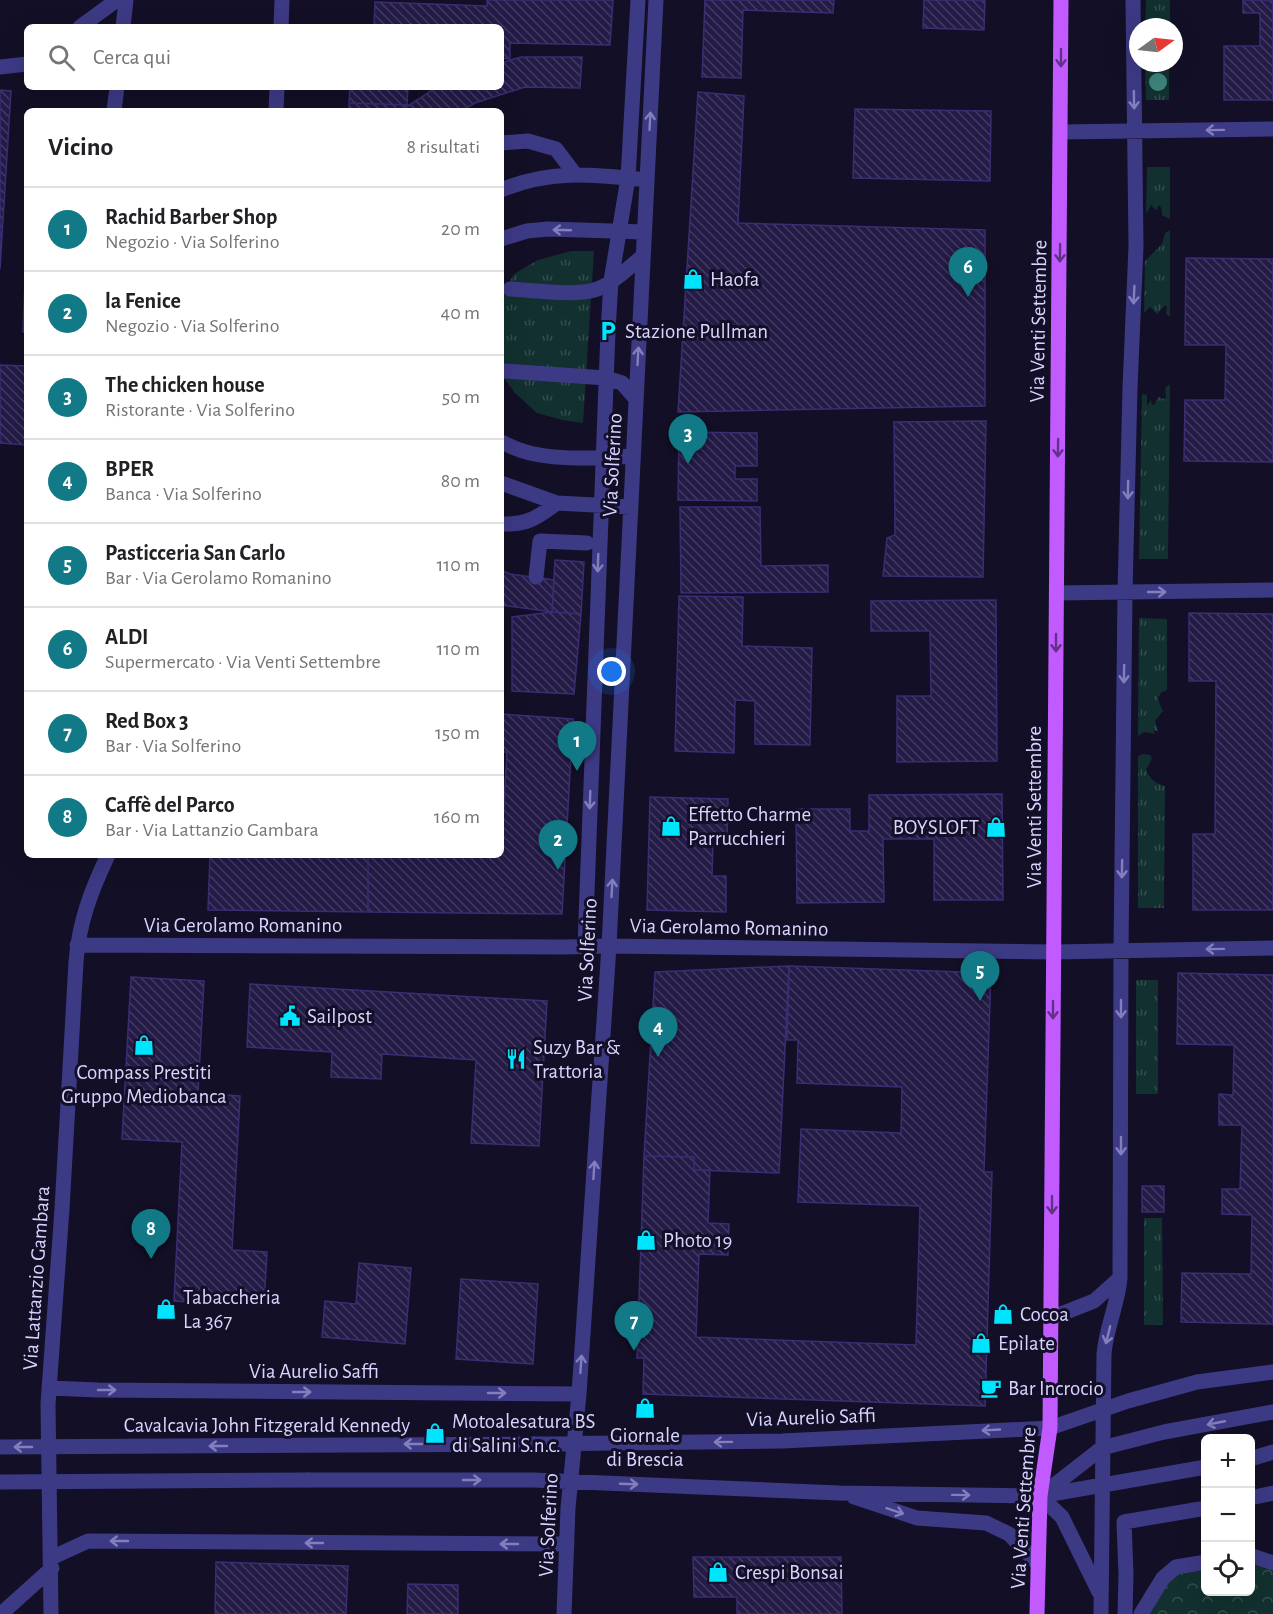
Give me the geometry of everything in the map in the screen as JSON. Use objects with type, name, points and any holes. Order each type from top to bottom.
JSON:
[{"type":"main road","name":"Via Venti Settembre","points":[[1037,1614],[1040,1496],[1050,1428],[1061,0]]},
{"type":"street","points":[[84,24],[117,0]]},
{"type":"street","points":[[123,24],[126,0]]},
{"type":"street","points":[[281,24],[282,0]]},
{"type":"street","points":[[585,946],[600,505],[611,281],[628,178],[638,0]]},
{"type":"street","name":"Via Solferino","points":[[564,1614],[570,1483],[579,1394],[609,946],[656,0]]},
{"type":"street","points":[[1101,1614],[1102,1411],[1106,1339],[1118,1299],[1120,1278],[1125,592],[1136,246],[1133,0]]},
{"type":"street","points":[[0,67],[24,64]]},
{"type":"street","points":[[114,108],[117,90]]},
{"type":"street","points":[[276,108],[277,90]]},
{"type":"street","points":[[1061,132],[1273,129]]},
{"type":"street","points":[[504,143],[528,141],[556,149],[574,173]]},
{"type":"street","points":[[504,189],[535,180],[574,173],[647,179]]},
{"type":"street","points":[[504,238],[527,231],[548,229],[644,232]]},
{"type":"street","points":[[510,289],[573,292],[594,290],[611,281],[643,256]]},
{"type":"street","points":[[505,372],[606,378],[622,383],[636,399]]},
{"type":"street","points":[[504,443],[523,452],[541,455],[602,458],[633,456]]},
{"type":"street","points":[[504,484],[557,503],[631,507]]},
{"type":"street","points":[[504,524],[519,525],[537,518],[557,503]]},
{"type":"street","points":[[536,578],[540,541],[587,543]]},
{"type":"street","points":[[1057,593],[1273,590]]},
{"type":"street","name":"Via Lattanzio Gambara","points":[[51,1614],[49,1388],[77,945],[90,892],[107,858]]},
{"type":"street","name":"Via Gerolamo Romanino","points":[[77,945],[609,946],[1054,952],[1273,948]]},
{"type":"street","points":[[1051,1318],[1094,1300],[1120,1278]]},
{"type":"street","name":"Via Aurelio Saffi","points":[[534,1444],[782,1441],[1050,1428],[1128,1401],[1197,1382],[1273,1371]]},
{"type":"street","name":"Via Aurelio Saffi","points":[[49,1388],[579,1394]]},
{"type":"street","points":[[1040,1496],[1102,1448],[1164,1432],[1273,1412]]},
{"type":"street","name":"Cavalcavia John Fitzgerald Kennedy","points":[[0,1448],[534,1444]]},
{"type":"street","points":[[1255,1458],[1273,1452]]},
{"type":"street","points":[[0,1482],[533,1480],[839,1493],[1040,1496],[1201,1468]]},
{"type":"street","points":[[839,1493],[917,1518],[986,1523],[1009,1534],[1038,1564]]},
{"type":"street","points":[[1255,1497],[1273,1493]]},
{"type":"street","points":[[1040,1496],[1062,1517],[1101,1596]]},
{"type":"street","points":[[1125,1614],[1124,1522],[1201,1509]]},
{"type":"street","points":[[2,1614],[51,1563],[88,1541],[567,1544]]},
{"type":"street","points":[[1255,1556],[1273,1563]]},
{"type":"street","points":[[1141,1614],[1163,1578],[1176,1568],[1201,1563]]},
{"type":"green space","points":[[1146,0],[1170,0],[1170,18],[1145,18]]},
{"type":"green space","points":[[1145,72],[1169,72],[1169,100],[1146,100]]},
{"type":"green space","points":[[1147,167],[1170,167],[1170,219],[1162,215],[1159,205],[1156,210],[1151,205],[1146,214]]},
{"type":"green space","points":[[1170,230],[1170,317],[1166,314],[1165,305],[1157,314],[1150,307],[1144,313],[1145,261],[1162,244],[1165,233]]},
{"type":"green space","points":[[571,251],[594,251],[583,423],[537,413],[515,393],[504,378],[504,292],[514,274],[538,260]]},
{"type":"green space","points":[[1170,384],[1168,559],[1139,559],[1142,394],[1147,395],[1147,406],[1151,400],[1152,405],[1155,404],[1158,397],[1164,399],[1166,397],[1165,388]]},
{"type":"green space","points":[[1139,618],[1167,619],[1167,690],[1159,696],[1163,711],[1155,721],[1158,732],[1153,730],[1155,734],[1144,732],[1138,736]]},
{"type":"green space","points":[[1150,755],[1152,758],[1146,770],[1149,776],[1156,783],[1165,786],[1164,908],[1138,908],[1138,756]]},
{"type":"green space","points":[[1136,980],[1158,980],[1158,1094],[1136,1094]]},
{"type":"green space","points":[[1144,1218],[1162,1218],[1163,1325],[1144,1325]]},
{"type":"green space","points":[[1255,1556],[1273,1563],[1273,1614],[1141,1614],[1163,1578],[1201,1564],[1201,1596],[1255,1596]]},
{"type":"building","points":[[487,0],[613,0],[610,45],[510,43],[510,59],[504,58],[504,24],[374,24],[375,2],[487,6]]},
{"type":"building","points":[[705,0],[834,0],[833,13],[743,10],[741,78],[702,77]]},
{"type":"building","points":[[924,0],[985,0],[984,30],[923,28]]},
{"type":"building","points":[[1243,0],[1273,0],[1273,100],[1224,100],[1224,46],[1260,46],[1260,13],[1243,13]]},
{"type":"building","points":[[521,57],[582,57],[580,88],[525,87],[466,108],[405,108],[432,90],[504,90],[504,62]]},
{"type":"building","points":[[0,90],[11,91],[0,269]]},
{"type":"building","points":[[350,90],[408,90],[407,105],[349,103]]},
{"type":"building","points":[[698,92],[744,96],[738,223],[985,230],[985,406],[678,412]]},
{"type":"building","points":[[349,103],[407,105],[404,108],[349,108]]},
{"type":"building","points":[[855,109],[991,111],[990,181],[853,178]]},
{"type":"building","points":[[1186,258],[1273,259],[1273,462],[1184,461],[1185,400],[1225,400],[1226,345],[1185,345]]},
{"type":"building","points":[[0,365],[24,366],[24,445],[0,443]]},
{"type":"building","points":[[986,421],[983,577],[883,576],[887,538],[895,535],[894,422]]},
{"type":"building","points":[[679,432],[757,433],[757,466],[735,466],[735,479],[757,479],[757,501],[678,500]]},
{"type":"building","points":[[680,507],[760,507],[761,566],[828,565],[828,592],[681,593]]},
{"type":"building","points":[[555,560],[584,562],[581,614],[552,612]]},
{"type":"building","points":[[504,571],[554,580],[552,612],[504,605]]},
{"type":"building","points":[[679,596],[743,597],[742,646],[812,648],[810,745],[755,744],[755,701],[735,700],[734,753],[675,751]]},
{"type":"building","points":[[996,600],[997,761],[897,762],[897,696],[931,696],[930,631],[871,631],[871,601]]},
{"type":"building","points":[[552,612],[581,614],[574,694],[512,691],[512,617]]},
{"type":"building","points":[[1189,613],[1273,614],[1273,910],[1193,910],[1193,834],[1215,834],[1216,681],[1189,681]]},
{"type":"building","points":[[504,714],[573,719],[562,914],[368,912],[368,858],[504,858],[507,752],[504,752]]},
{"type":"building","points":[[1002,794],[1003,900],[934,900],[934,839],[883,839],[884,902],[797,903],[796,809],[850,809],[850,831],[869,831],[869,795]]},
{"type":"building","points":[[650,797],[728,799],[727,842],[713,842],[712,876],[726,876],[726,912],[647,910]]},
{"type":"building","points":[[210,858],[368,858],[368,912],[208,910]]},
{"type":"building","points":[[789,966],[991,973],[984,1172],[992,1172],[985,1406],[643,1394],[644,1358],[637,1358],[644,1156],[694,1157],[694,1170],[710,1170],[708,1223],[729,1224],[728,1255],[699,1254],[696,1337],[916,1345],[920,1206],[798,1202],[801,1129],[901,1133],[902,1087],[797,1083],[798,1040],[787,1040]]},
{"type":"building","points":[[789,966],[779,1173],[694,1170],[694,1157],[644,1156],[655,972]]},
{"type":"building","points":[[1178,973],[1273,975],[1273,1324],[1181,1322],[1182,1273],[1251,1274],[1252,1215],[1222,1214],[1222,1189],[1240,1189],[1242,1125],[1219,1125],[1219,1094],[1233,1095],[1234,1045],[1177,1044]]},
{"type":"building","points":[[131,977],[204,981],[198,1093],[240,1096],[232,1250],[267,1252],[264,1306],[174,1301],[182,1142],[122,1139]]},
{"type":"building","points":[[250,984],[547,1001],[539,1146],[471,1143],[476,1060],[382,1054],[381,1079],[331,1077],[332,1052],[247,1047]]},
{"type":"building","points":[[1142,1186],[1164,1186],[1164,1212],[1142,1212]]},
{"type":"building","points":[[359,1263],[411,1268],[405,1344],[322,1337],[325,1301],[356,1304]]},
{"type":"building","points":[[461,1279],[538,1284],[533,1364],[456,1359]]},
{"type":"building","points":[[693,1557],[841,1557],[842,1614],[737,1614],[737,1597],[694,1597]]},
{"type":"building","points":[[216,1562],[348,1566],[346,1614],[215,1614]]},
{"type":"building","points":[[408,1584],[458,1585],[458,1614],[407,1614]]},
{"type":"place","name":"Haofa","points":[[693,279]]},
{"type":"place","name":"ALDI","points":[[968,297]]},
{"type":"place","name":"Stazione Pullman","points":[[608,331]]},
{"type":"place","name":"The chicken house","points":[[688,464]]},
{"type":"place","name":"Rachid Barber Shop","points":[[577,771]]},
{"type":"place","name":"Effetto Charme Parrucchieri","points":[[671,826]]},
{"type":"place","name":"BOYSLOFT","points":[[996,827]]},
{"type":"place","name":"la Fenice","points":[[558,870]]},
{"type":"place","name":"Pasticceria San Carlo","points":[[980,1001]]},
{"type":"place","name":"Sailpost","points":[[290,1016]]},
{"type":"place","name":"Compass Prestiti Gruppo Mediobanca","points":[[144,1045]]},
{"type":"place","name":"BPER","points":[[658,1057]]},
{"type":"place","name":"Suzy Bar & Trattoria","points":[[516,1059]]},
{"type":"place","name":"Photo 19","points":[[646,1240]]},
{"type":"place","name":"Caffè del Parco","points":[[151,1259]]},
{"type":"place","name":"Tabaccheria La 367","points":[[166,1309]]},
{"type":"place","name":"Cocoa","points":[[1003,1314]]},
{"type":"place","name":"Epìlate","points":[[981,1343]]},
{"type":"place","name":"Red Box 3","points":[[634,1351]]},
{"type":"place","name":"Bar Incrocio","points":[[991,1388]]},
{"type":"place","name":"Giornale di Brescia","points":[[645,1408]]},
{"type":"place","name":"Motoalesatura BS di Salini S.n.c.","points":[[435,1433]]},
{"type":"place","name":"Crespi Bonsai","points":[[718,1572]]}]
